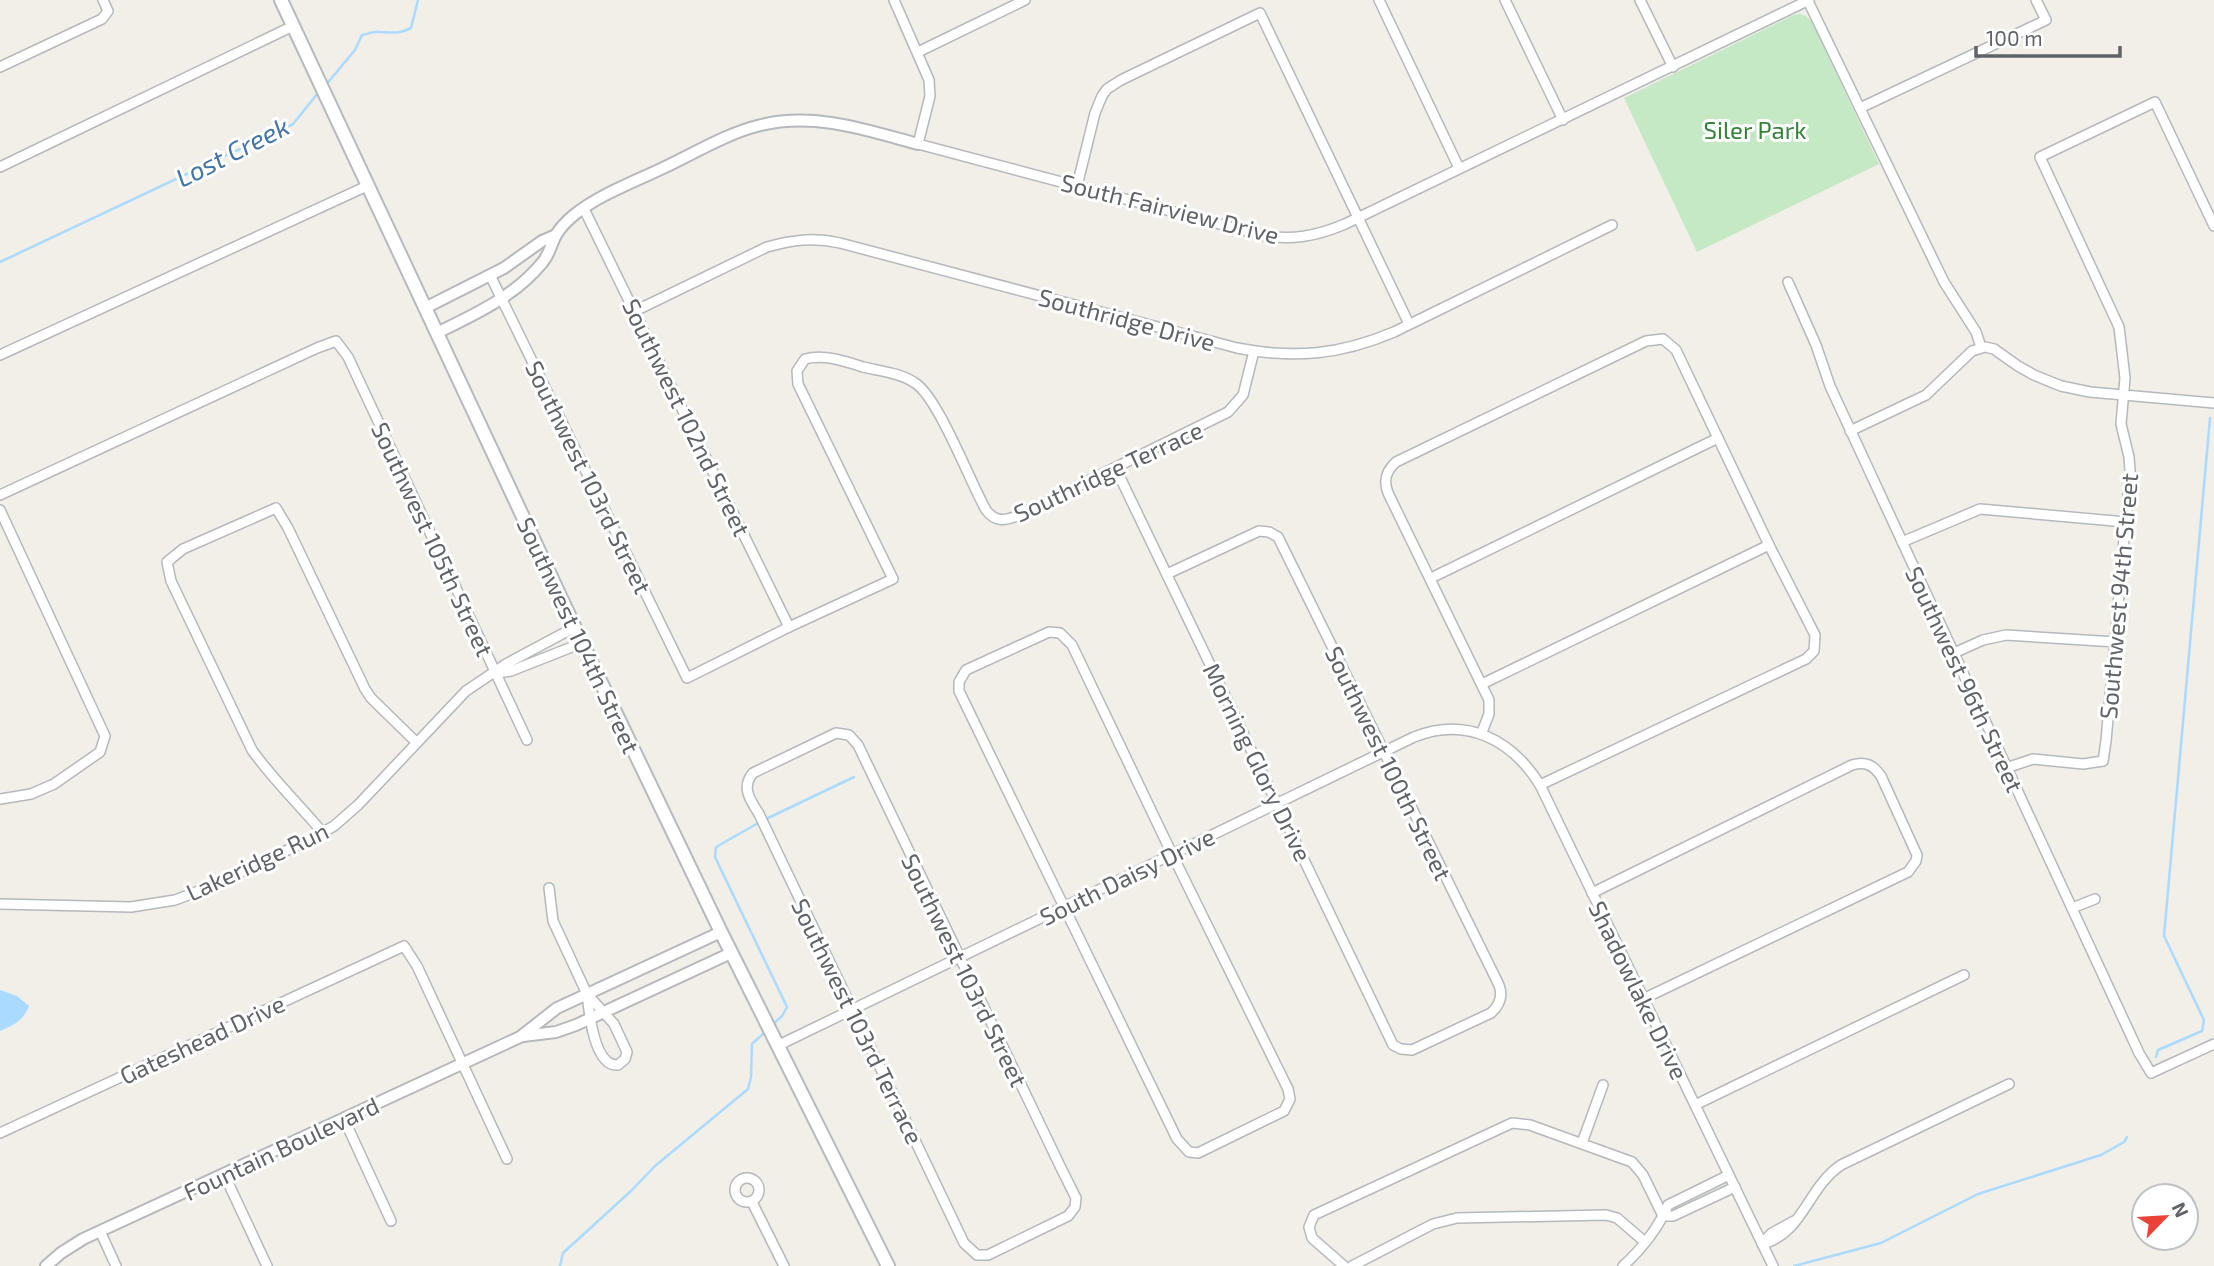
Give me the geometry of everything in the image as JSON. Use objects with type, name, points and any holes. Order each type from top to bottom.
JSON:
[{"type":"main road","name":"Southwest 104th Street","points":[[281,0],[582,643],[883,1264]]},
{"type":"street","points":[[0,67],[102,19],[108,11],[103,0]]},
{"type":"street","points":[[894,0],[930,86],[918,144]]},
{"type":"street","points":[[918,52],[1025,0]]},
{"type":"street","points":[[1379,0],[1459,168]]},
{"type":"street","points":[[1504,0],[1563,120]]},
{"type":"street","points":[[1640,0],[1673,67]]},
{"type":"street","points":[[1860,108],[2046,20],[2036,0]]},
{"type":"street","points":[[1808,1],[1948,291],[1976,332],[1980,347]]},
{"type":"street","name":"South Fairview Drive","points":[[437,333],[502,299],[519,286],[542,264],[551,251],[556,235],[573,216],[597,200],[724,139],[762,125],[799,120],[826,121],[1281,238],[1310,237],[1333,229],[1808,1]]},
{"type":"street","points":[[1076,186],[1095,113],[1107,89],[1260,13],[1409,324]]},
{"type":"street","points":[[0,167],[293,26]]},
{"type":"street","name":"Southwest 94th Street","points":[[2006,768],[2033,759],[2083,764],[2103,761],[2130,471],[2120,424],[2124,358],[2119,327],[2040,157],[2155,102],[2214,226]]},
{"type":"street","points":[[0,355],[367,186]]},
{"type":"street","name":"Southwest 102nd Street","points":[[584,209],[789,626]]},
{"type":"street","name":"Southridge Drive","points":[[635,310],[767,247],[787,241],[816,239],[1254,351],[1291,355],[1338,350],[1376,339],[1612,225]]},
{"type":"street","name":"South Fairview Drive","points":[[425,307],[490,275],[526,254],[542,241],[556,235]]},
{"type":"street","name":"Southwest 103rd Street","points":[[490,275],[687,678],[789,626]]},
{"type":"street","name":"Southwest 96th Street","points":[[1788,282],[1850,431],[2139,1053],[2151,1073],[2214,1044]]},
{"type":"street","points":[[1482,733],[1490,705],[1388,493],[1385,482],[1387,474],[1396,462],[1646,341],[1660,338],[1666,340],[1676,350],[1815,635],[1814,651],[1806,659],[1540,785]]},
{"type":"street","name":"Southwest 105th Street","points":[[0,495],[336,341],[348,357],[527,740]]},
{"type":"street","points":[[1850,431],[1926,395],[1968,354],[1980,347],[1994,349],[2018,366],[2061,386],[2090,392],[2214,403]]},
{"type":"street","name":"Southridge Terrace","points":[[789,626],[893,579],[797,384],[797,371],[805,359],[824,358],[904,378],[917,384],[932,402],[986,510],[998,520],[1017,516],[1215,420],[1235,407],[1246,388],[1254,351]]},
{"type":"street","points":[[1431,578],[1718,438]]},
{"type":"street","name":"Morning Glory Drive","points":[[1116,468],[1392,1042],[1404,1050]]},
{"type":"street","points":[[323,833],[253,750],[171,581],[167,562],[183,549],[276,508],[370,698],[416,742]]},
{"type":"street","points":[[1902,542],[1980,509],[2126,522]]},
{"type":"street","points":[[0,510],[105,736],[100,752],[54,784],[32,794],[0,799]]},
{"type":"street","name":"Southwest 100th Street","points":[[1167,574],[1259,531],[1269,531],[1278,537],[1499,985],[1501,998],[1491,1013],[1449,1030],[1417,1048],[1404,1050]]},
{"type":"street","points":[[1482,684],[1769,545]]},
{"type":"street","name":"Lakeridge Run","points":[[0,904],[131,907],[175,900],[196,893],[323,833],[358,805],[466,691],[506,664],[575,627]]},
{"type":"street","points":[[1056,632],[1064,635],[1072,645],[1172,855],[1288,1089],[1288,1105],[1279,1114],[1202,1152],[1189,1152],[1177,1139],[962,697],[958,686],[960,678],[973,666],[1040,635],[1056,632]]},
{"type":"street","points":[[1954,653],[1983,639],[2006,635],[2116,642]]},
{"type":"street","name":"Lakeridge Run","points":[[495,673],[512,671],[582,643]]},
{"type":"street","name":"South Daisy Drive","points":[[774,1040],[853,1009],[1414,737],[1435,730],[1482,733]]},
{"type":"street","name":"Southwest 103rd Street","points":[[748,783],[754,773],[831,735],[842,733],[858,745],[1075,1193],[1074,1207],[1061,1220],[1040,1228],[990,1255],[977,1255]]},
{"type":"street","name":"Shadowlake Drive","points":[[1482,733],[1522,760],[1540,785],[1772,1264]]},
{"type":"street","points":[[1592,893],[1857,764],[1872,766],[1881,776],[1915,850],[1917,857],[1914,864],[1903,874],[1643,999]]},
{"type":"street","name":"Southwest 103rd Terrace","points":[[748,783],[748,796],[760,815],[964,1243],[977,1255]]},
{"type":"street","points":[[549,887],[553,921],[587,995],[590,1019],[603,1057],[610,1065],[618,1065],[625,1059],[627,1052],[614,1024],[587,995]]},
{"type":"street","points":[[2072,908],[2095,898]]},
{"type":"street","name":"Fountain Boulevard","points":[[46,1266],[72,1245],[100,1231],[520,1037],[557,1009],[721,932]]},
{"type":"street","name":"Gateshead Drive","points":[[0,1133],[404,946],[417,966],[463,1064]]},
{"type":"street","name":"Fountain Boulevard","points":[[520,1037],[564,1030],[731,953]]},
{"type":"street","points":[[1695,1105],[1964,975]]},
{"type":"street","points":[[463,1064],[507,1159]]},
{"type":"street","points":[[1762,1244],[1775,1241],[1784,1235],[1833,1170],[2009,1084]]},
{"type":"street","points":[[1582,1143],[1603,1085]]},
{"type":"street","points":[[344,1119],[391,1221]]},
{"type":"street","points":[[1343,1266],[1312,1238],[1308,1227],[1317,1213],[1507,1124],[1522,1123],[1625,1158],[1636,1166],[1663,1216]]},
{"type":"street","points":[[224,1174],[267,1266]]},
{"type":"street","points":[[1623,1266],[1645,1242],[1668,1205],[1729,1175]]},
{"type":"street","points":[[1663,1216],[1673,1216],[1735,1187]]},
{"type":"street","points":[[751,1202],[785,1266]]},
{"type":"street","points":[[1352,1266],[1433,1224],[1457,1218],[1606,1215],[1617,1218],[1645,1242]]},
{"type":"street","points":[[100,1231],[116,1266]]},
{"type":"green space","name":"Siler Park","points":[[1800,14],[1812,22],[1879,164],[1697,252],[1624,98]]},
{"type":"water","points":[[0,990],[17,996],[29,1006],[18,1021],[0,1031]]},
{"type":"waterway","name":"Lost Creek","points":[[325,86],[355,50],[362,35],[398,32],[411,28],[418,0]]},
{"type":"waterway","name":"Lost Creek","points":[[0,262],[293,124],[318,93]]},
{"type":"waterway","points":[[2156,1057],[2158,1050],[2202,1031],[2204,1020],[2164,936],[2210,418]]},
{"type":"waterway","points":[[766,819],[854,777]]},
{"type":"waterway","points":[[760,822],[716,847],[715,857],[787,1007],[773,1024]]},
{"type":"waterway","points":[[560,1266],[563,1253],[655,1166],[748,1089],[752,1044],[766,1031]]},
{"type":"waterway","points":[[1794,1266],[1881,1243],[1978,1194],[2101,1155],[2124,1142],[2127,1137]]}]
